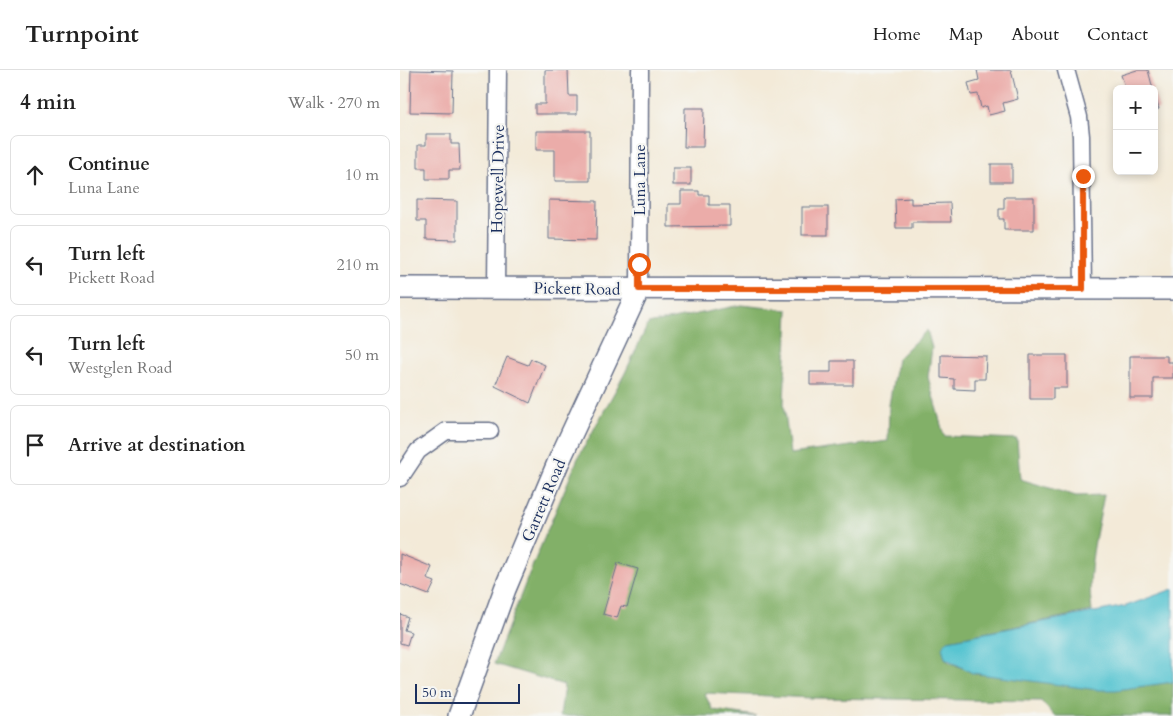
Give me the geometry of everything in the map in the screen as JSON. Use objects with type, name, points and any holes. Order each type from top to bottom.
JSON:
[{"type":"street","name":"Hopewell Drive","points":[[496,288],[498,70]]},
{"type":"street","name":"Luna Lane","points":[[639,289],[640,70]]},
{"type":"street","points":[[1066,70],[1079,117],[1081,136],[1083,289]]},
{"type":"street","name":"Pickett Road","points":[[400,288],[1173,289]]},
{"type":"street","name":"Garrett Road","points":[[459,716],[505,589],[561,457],[639,289]]},
{"type":"street","points":[[400,478],[418,451],[446,431],[490,431]]},
{"type":"green space","points":[[741,305],[788,310],[784,403],[790,454],[888,441],[889,405],[897,359],[927,330],[932,348],[928,377],[944,436],[1017,439],[1020,479],[1076,496],[1104,495],[1091,567],[1092,611],[950,640],[945,658],[949,662],[976,674],[1173,680],[1173,716],[1054,716],[1041,701],[812,698],[704,693],[713,710],[756,716],[560,716],[564,685],[494,664],[529,574],[578,458],[625,373],[648,324]]},
{"type":"water","points":[[1173,589],[1173,682],[1116,690],[1098,690],[972,673],[945,658],[942,647],[948,640],[1126,606]]},
{"type":"building","points":[[411,70],[453,71],[452,113],[410,112]]},
{"type":"building","points":[[545,70],[568,70],[569,96],[577,96],[577,114],[535,114],[535,104],[545,104]]},
{"type":"building","points":[[977,70],[1011,70],[1018,99],[1003,103],[1005,111],[989,115],[987,106],[981,108],[978,94],[971,95],[968,83],[979,80]]},
{"type":"building","points":[[1137,70],[1148,70],[1152,85],[1125,85],[1121,75]]},
{"type":"building","points":[[685,108],[704,108],[703,147],[684,147]]},
{"type":"building","points":[[536,131],[590,131],[590,181],[555,181],[555,150],[536,150]]},
{"type":"building","points":[[426,134],[451,134],[451,144],[459,144],[460,170],[449,170],[449,179],[426,179],[426,168],[418,168],[418,145],[426,145]]},
{"type":"building","points":[[991,164],[1012,164],[1012,182],[991,182]]},
{"type":"building","points":[[673,168],[691,168],[691,185],[673,185]]},
{"type":"building","points":[[681,191],[699,191],[699,195],[709,195],[709,205],[730,205],[730,226],[668,227],[668,204],[681,204]]},
{"type":"building","points":[[1004,197],[1034,197],[1034,230],[1004,230],[1004,219],[999,219],[999,209],[1004,209]]},
{"type":"building","points":[[911,198],[911,204],[950,203],[951,222],[912,222],[912,228],[896,228],[895,199]]},
{"type":"building","points":[[417,200],[457,201],[457,240],[426,239],[426,221],[417,221]]},
{"type":"building","points":[[549,200],[597,201],[596,240],[549,239]]},
{"type":"building","points":[[802,207],[828,207],[828,235],[802,235]]},
{"type":"building","points":[[941,355],[986,356],[985,379],[975,379],[975,390],[954,389],[954,379],[941,378]]},
{"type":"building","points":[[1030,355],[1067,355],[1067,388],[1053,388],[1053,399],[1030,399]]},
{"type":"building","points":[[1130,356],[1167,356],[1167,362],[1173,362],[1173,378],[1153,378],[1153,398],[1130,398]]},
{"type":"building","points":[[507,357],[528,365],[531,359],[545,365],[530,403],[495,386]]},
{"type":"building","points":[[831,361],[853,361],[853,385],[810,385],[810,372],[831,372]]},
{"type":"building","points":[[400,554],[432,567],[427,579],[435,582],[429,595],[400,584]]},
{"type":"building","points":[[618,563],[638,569],[627,607],[621,606],[617,618],[603,614]]},
{"type":"building","points":[[400,614],[408,617],[404,630],[411,632],[407,645],[400,643]]},
{"type":"route","points":[[639,264],[639,289],[1083,289],[1083,176]]}]
